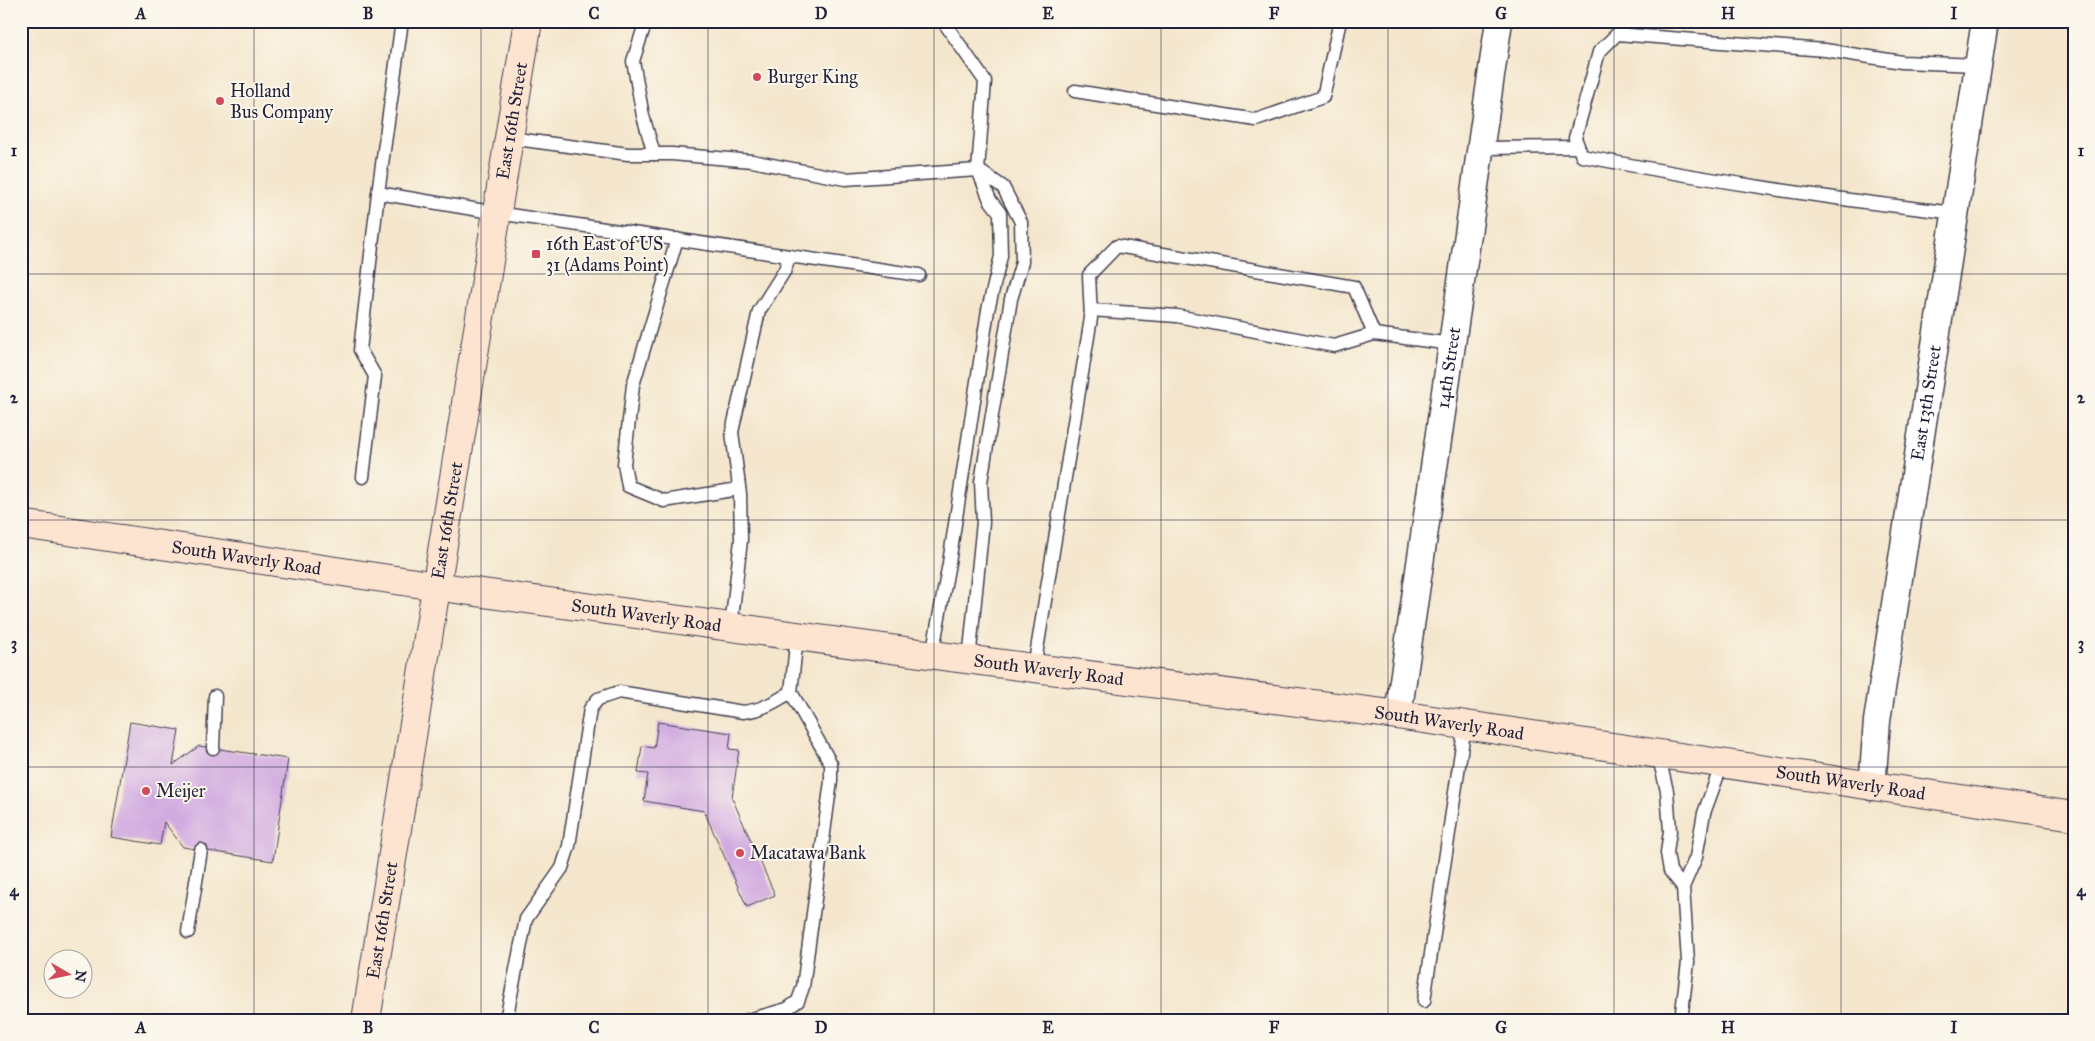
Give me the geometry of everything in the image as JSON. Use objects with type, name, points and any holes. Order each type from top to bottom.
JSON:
[{"type":"main road","name":"East 16th Street","points":[[366,1020],[528,21]]},
{"type":"main road","name":"South Waverly Road","points":[[21,524],[435,586],[932,655],[1398,715],[2074,816]]},
{"type":"street","name":"14th Street","points":[[1398,715],[1499,21]]},
{"type":"street","name":"East 13th Street","points":[[1872,787],[1879,711],[1985,21]]},
{"type":"lane","points":[[363,477],[375,376],[360,350],[378,193],[402,21]]},
{"type":"lane","points":[[646,21],[634,61],[643,116],[654,154]]},
{"type":"lane","points":[[932,655],[949,562],[988,310],[1000,256],[1000,213],[990,200],[978,170],[985,81],[943,21]]},
{"type":"lane","points":[[1075,90],[1256,120],[1323,96],[1340,21]]},
{"type":"lane","points":[[1955,213],[1896,206],[1651,169],[1582,156],[1575,138],[1599,52],[1617,34],[1825,50],[1902,62],[1978,65]]},
{"type":"lane","points":[[508,138],[628,154],[672,154],[752,161],[845,179],[978,170],[1004,187],[1021,222],[1022,262],[1011,299],[981,482],[983,522],[969,660]]},
{"type":"lane","points":[[1480,148],[1578,146]]},
{"type":"lane","points":[[378,193],[497,213],[919,275]]},
{"type":"lane","points":[[677,240],[633,385],[624,464],[628,486],[664,501],[739,489]]},
{"type":"lane","points":[[1034,668],[1090,328],[1089,275],[1117,246],[1354,287],[1374,334]]},
{"type":"lane","points":[[731,627],[741,540],[739,489],[732,432],[759,311],[785,270],[789,256]]},
{"type":"lane","points":[[1091,310],[1177,316],[1334,346],[1374,334],[1452,344]]},
{"type":"lane","points":[[748,1020],[787,1009],[798,1001],[803,987],[832,781],[831,764],[791,692],[797,636]]},
{"type":"lane","points":[[506,1020],[526,919],[562,868],[569,846],[590,709],[598,699],[608,694],[620,692],[742,712],[757,710],[791,692]]},
{"type":"lane","points":[[213,748],[215,696]]},
{"type":"lane","points":[[1424,1001],[1465,725]]},
{"type":"lane","points":[[1658,754],[1667,791],[1670,871],[1683,887]]},
{"type":"lane","points":[[1681,1020],[1688,962],[1683,887],[1696,857],[1704,813],[1722,764]]},
{"type":"lane","points":[[188,932],[201,850]]},
{"type":"building","points":[[130,722],[179,730],[173,765],[199,746],[288,759],[273,861],[183,847],[164,822],[160,845],[111,837]]},
{"type":"building","name":"Macatawa Bank","points":[[658,722],[731,733],[729,749],[739,750],[732,798],[775,895],[747,907],[704,811],[644,801],[648,774],[638,773],[642,746],[654,748]]},
{"type":"place","name":"Burger King","points":[[757,77]]},
{"type":"place","name":"Holland Bus Company","points":[[220,101]]},
{"type":"place","name":"16th East of US 31 (Adams Point)","points":[[536,254]]},
{"type":"place","name":"Meijer","points":[[146,791]]},
{"type":"place","name":"Macatawa Bank","points":[[740,853]]}]
